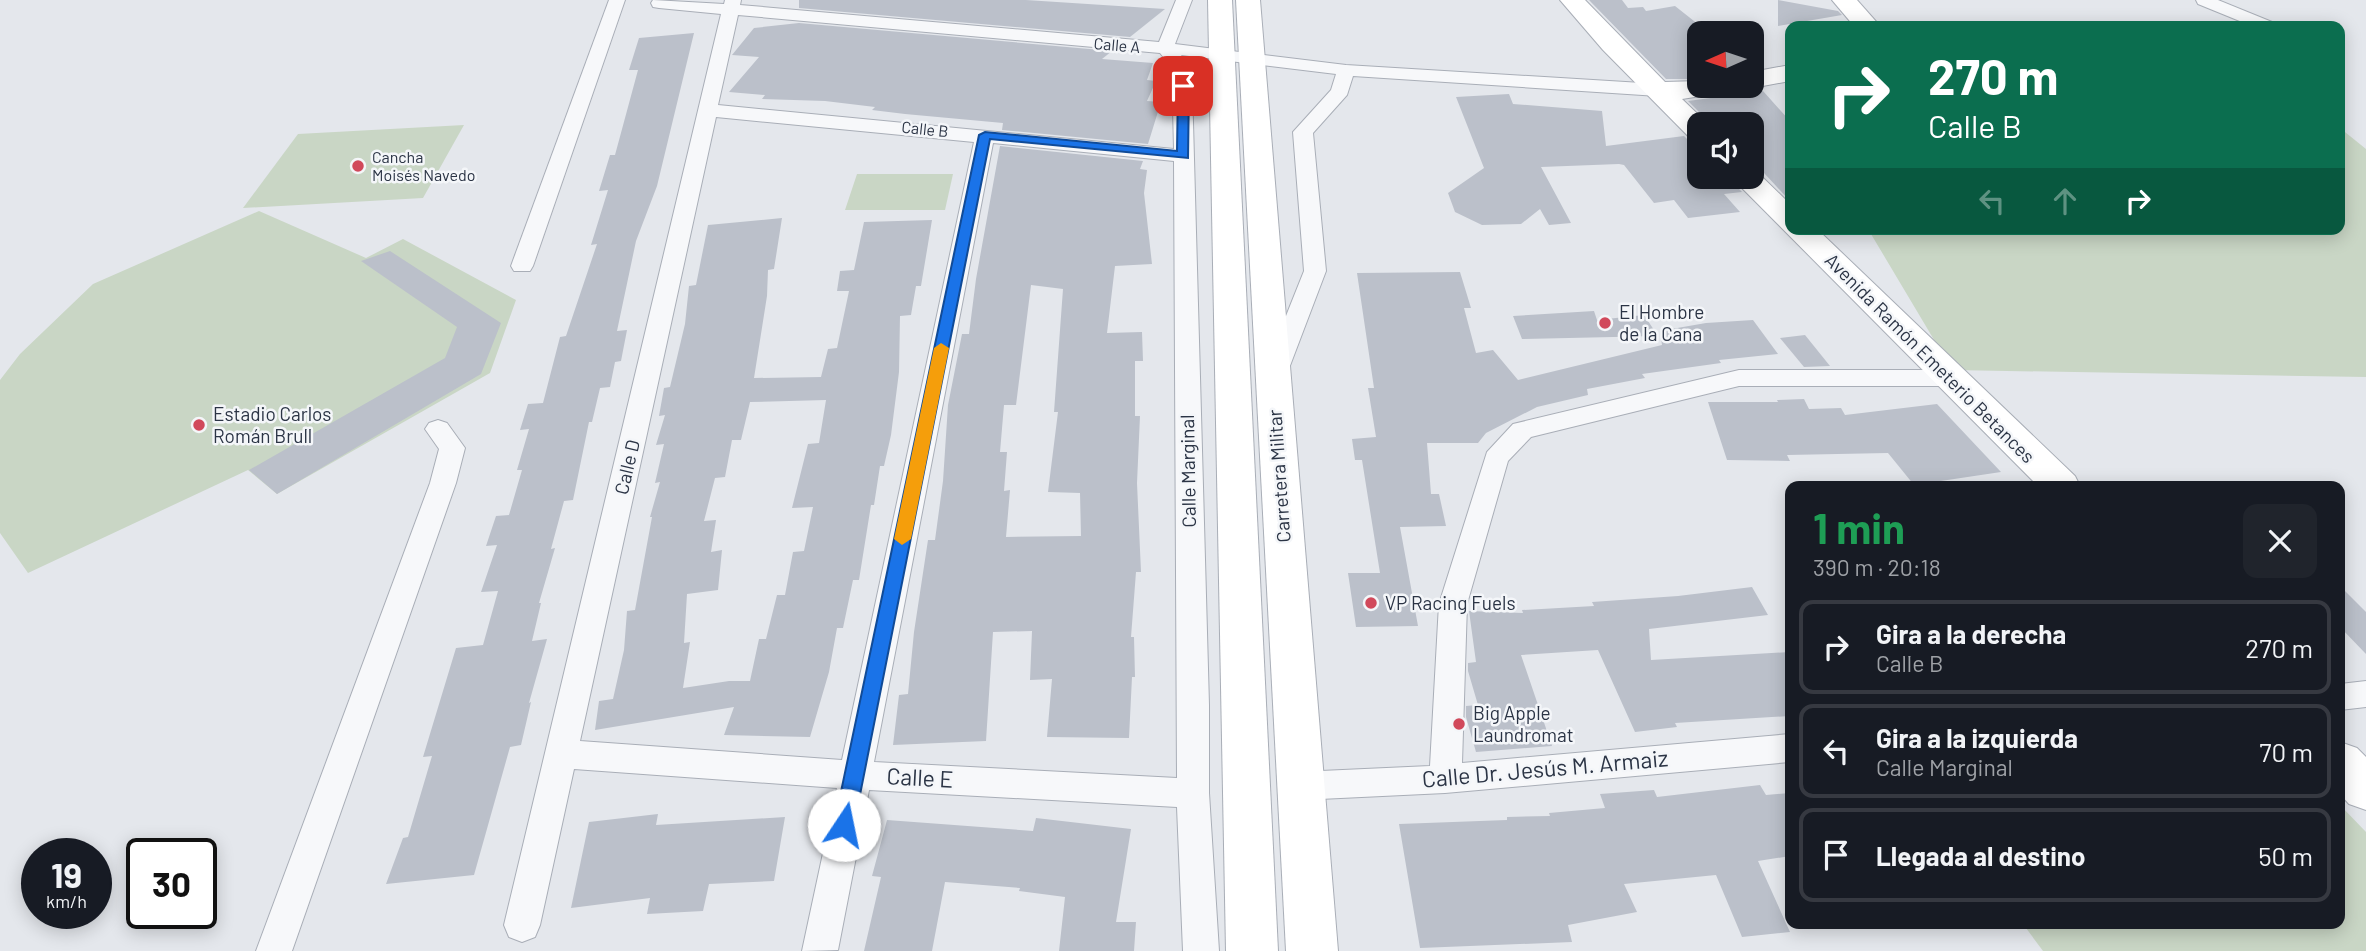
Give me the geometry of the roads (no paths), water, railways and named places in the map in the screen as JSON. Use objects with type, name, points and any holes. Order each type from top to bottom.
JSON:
[{"type":"main road","name":"Carretera Militar","points":[[1220,0],[1236,57],[1272,379],[1312,951]]},
{"type":"main road","name":"Carretera Militar","points":[[1248,0],[1236,57],[1252,951]]},
{"type":"main road","points":[[1572,0],[1612,45],[1687,119]]},
{"type":"main road","points":[[1844,0],[1863,21]]},
{"type":"main road","points":[[1764,78],[1785,74]]},
{"type":"main road","points":[[1658,90],[1687,91]]},
{"type":"main road","points":[[1758,189],[1785,216]]},
{"type":"main road","name":"Avenida Ramón Emeterio Betances","points":[[1805,235],[2056,481]]},
{"type":"main road","points":[[2345,767],[2366,789]]},
{"type":"street","points":[[522,266],[617,0]]},
{"type":"street","points":[[1166,48],[1184,0]]},
{"type":"street","points":[[2204,0],[2254,21]]},
{"type":"street","name":"Calle A","points":[[660,3],[731,5],[1166,48],[1346,70],[1658,90]]},
{"type":"street","name":"Calle D","points":[[522,925],[731,5]]},
{"type":"street","name":"Calle Marginal","points":[[1166,48],[1181,67],[1194,705],[1193,793],[1201,951]]},
{"type":"street","points":[[1272,379],[1315,271],[1303,132],[1340,91],[1346,70]]},
{"type":"street","name":"Calle B","points":[[707,110],[1183,156]]},
{"type":"street","points":[[820,950],[985,135]]},
{"type":"street","points":[[1445,779],[1453,604],[1496,458],[1522,430],[1740,378],[1950,378]]},
{"type":"street","points":[[274,951],[443,483],[452,448],[438,429]]},
{"type":"street","points":[[2345,696],[2366,694]]},
{"type":"street","name":"Calle Dr. Jesús M. Armaiz","points":[[1299,786],[1445,779],[1785,748]]},
{"type":"street","name":"Calle E","points":[[563,754],[854,775],[1193,793]]},
{"type":"place","name":"Cancha Moisés Navedo","points":[[358,166]]},
{"type":"place","name":"El Hombre de la Cana","points":[[1605,323]]},
{"type":"place","name":"Estadio Carlos Román Brull","points":[[199,425]]},
{"type":"place","name":"VP Racing Fuels","points":[[1371,603]]},
{"type":"place","name":"Big Apple Laundromat","points":[[1459,724]]}]
